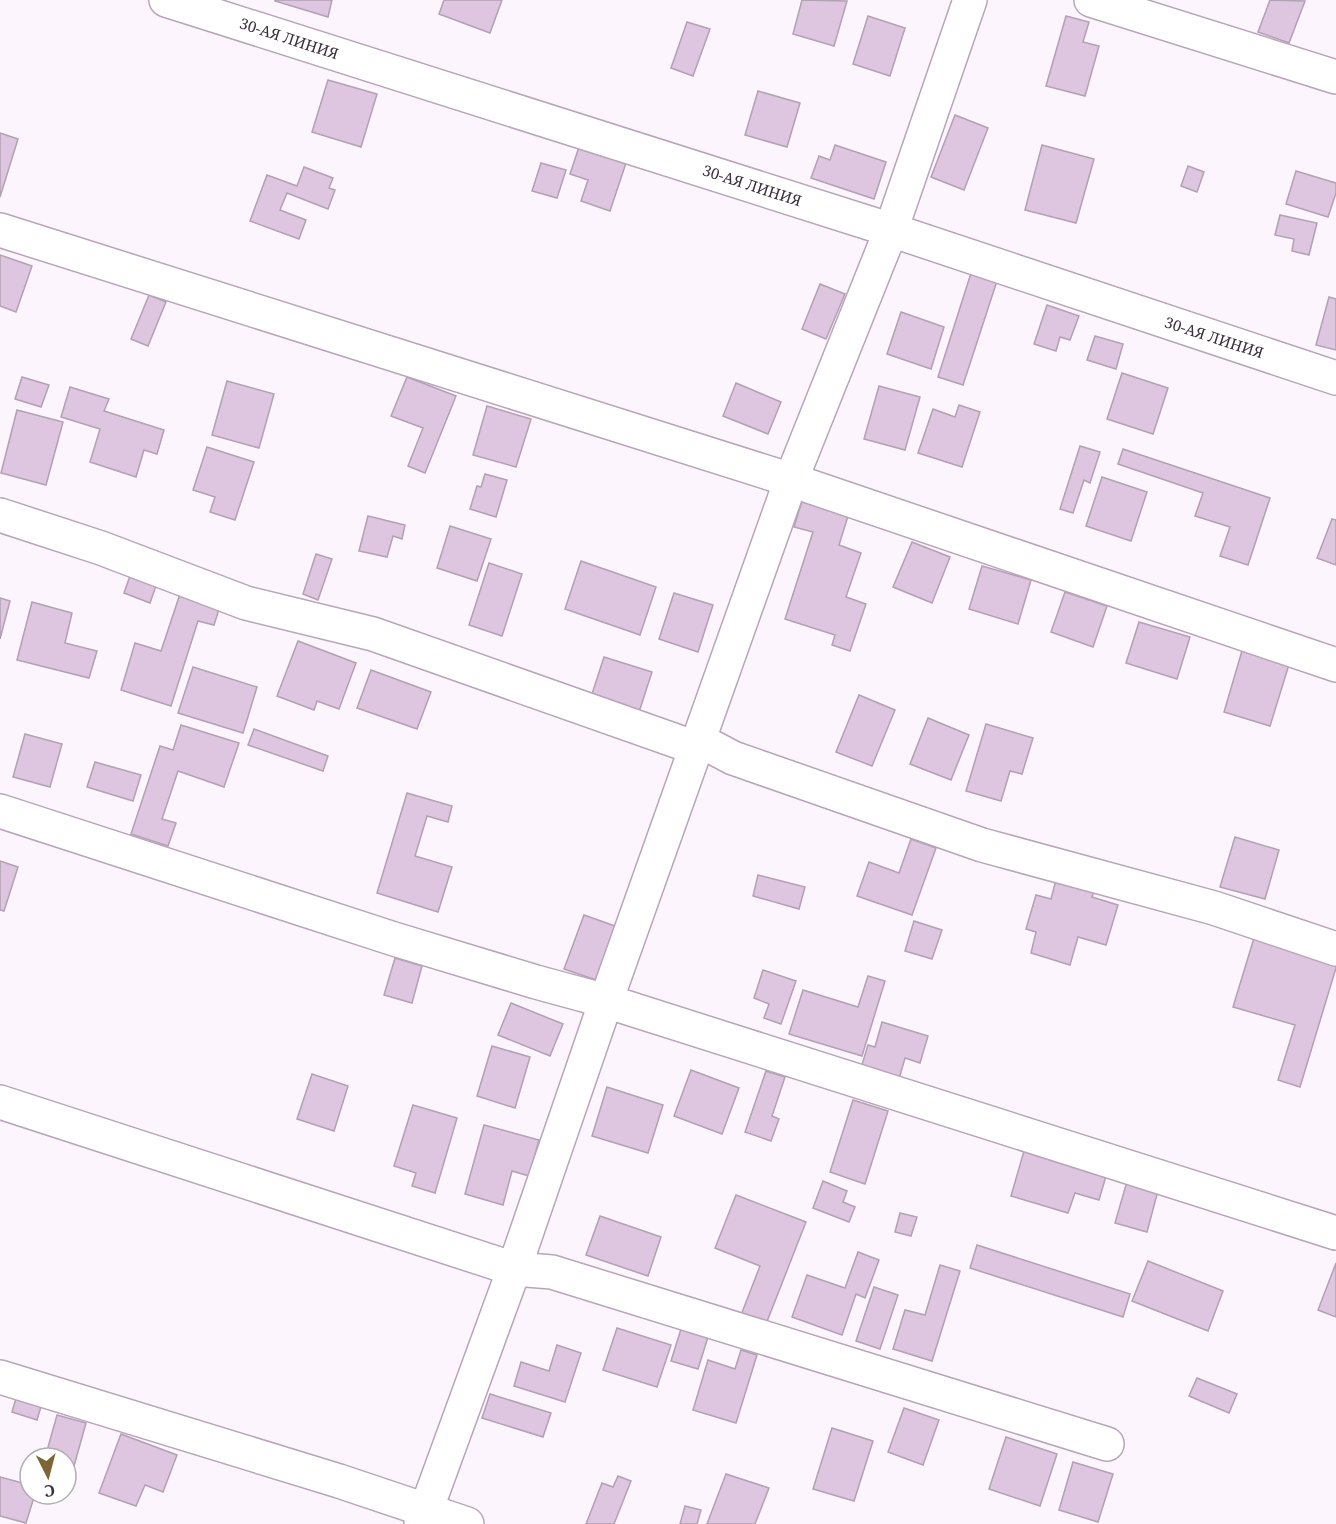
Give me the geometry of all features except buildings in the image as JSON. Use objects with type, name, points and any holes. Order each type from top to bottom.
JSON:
[{"type":"street","name":"30-АЯ ЛИНИЯ","points":[[166,0],[891,230],[1336,378]]},
{"type":"street","points":[[424,1517],[514,1269],[606,1001],[791,480],[891,230],[970,0]]},
{"type":"street","points":[[1091,0],[1336,78]]},
{"type":"street","points":[[0,230],[791,480],[1336,664]]},
{"type":"street","points":[[0,514],[101,548],[246,603],[373,634],[698,744],[982,845],[1214,908],[1336,949]]},
{"type":"street","points":[[0,811],[394,939],[606,1001],[1336,1233]]},
{"type":"street","points":[[0,1102],[514,1269],[552,1272],[1107,1444]]},
{"type":"street","points":[[0,1377],[339,1481],[424,1517],[467,1524]]}]
